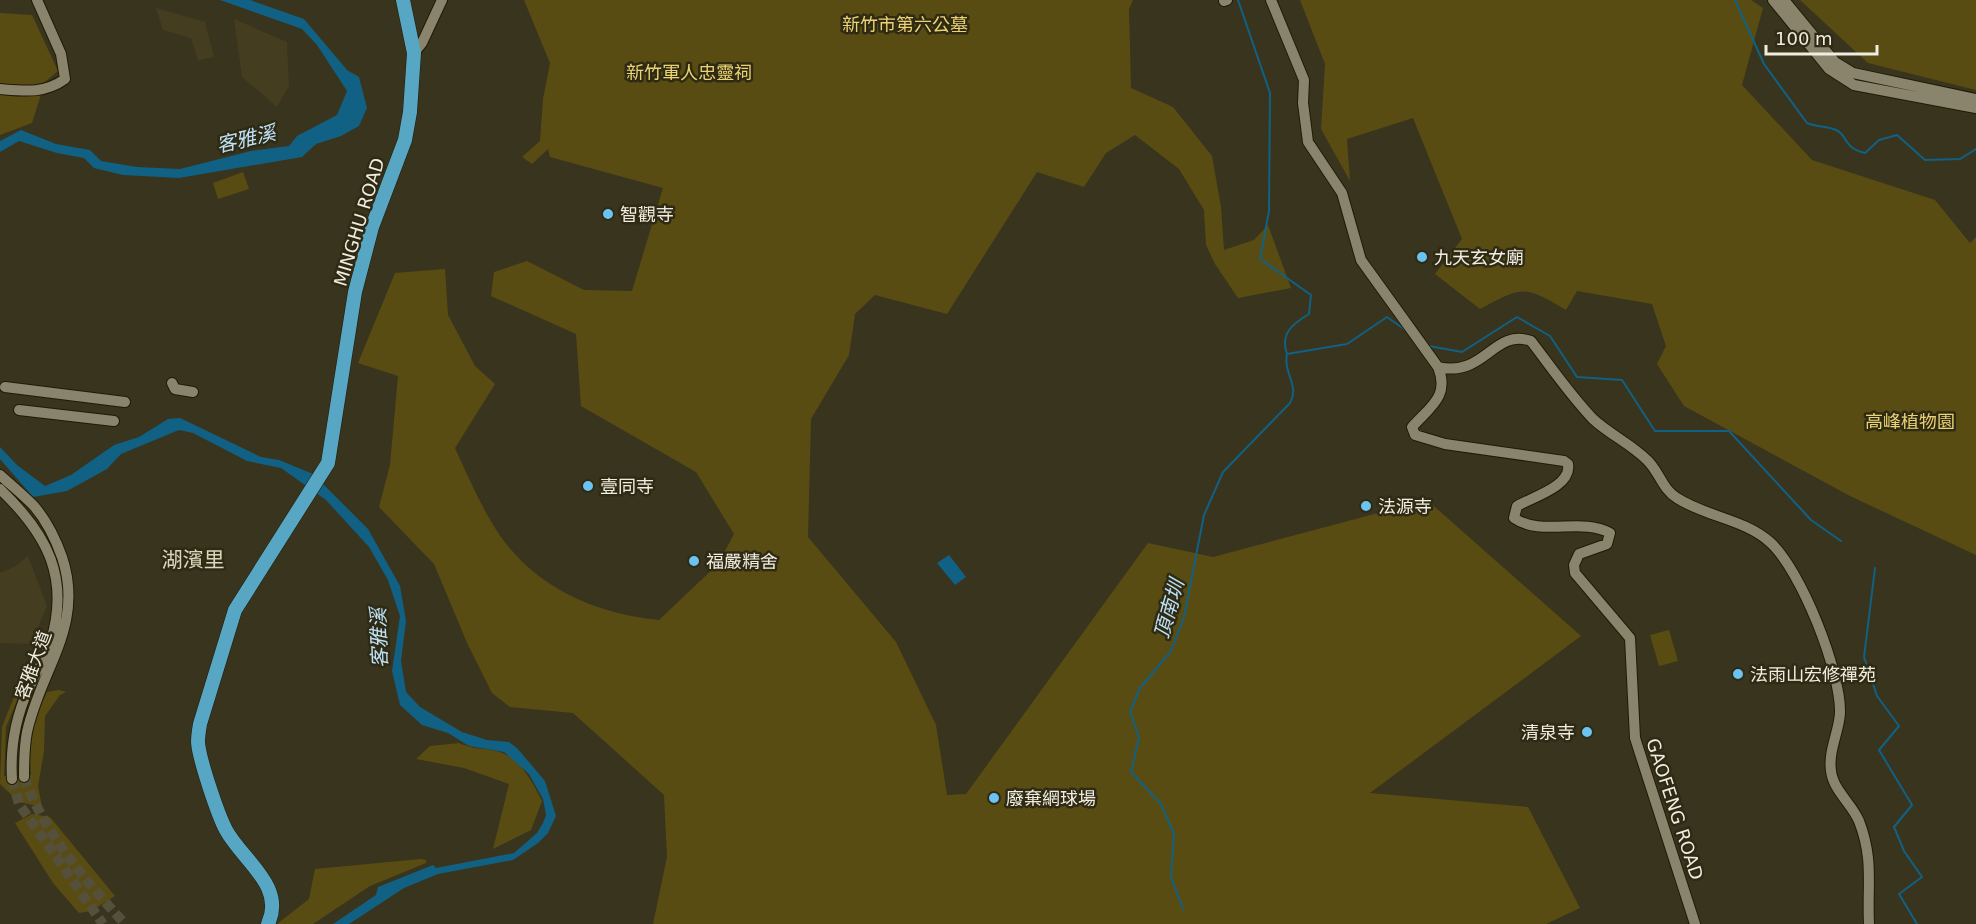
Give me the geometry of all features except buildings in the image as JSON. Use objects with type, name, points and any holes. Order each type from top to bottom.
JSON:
[{"type":"main road","points":[[403,0],[414,54]]},
{"type":"main road","name":"MINGHU ROAD","points":[[268,924],[273,911],[271,892],[224,828],[198,743],[200,724],[233,616],[328,463],[355,292],[372,227],[405,140],[410,112],[414,54]]},
{"type":"street","points":[[0,89],[33,92],[53,88],[64,79],[61,54],[37,0]]},
{"type":"street","name":"MINGHU ROAD","points":[[414,54],[422,44],[442,0]]},
{"type":"street","points":[[1271,0],[1304,80],[1303,103],[1308,142],[1342,193],[1361,260],[1438,368],[1455,371],[1469,367],[1509,339],[1520,337],[1531,341],[1594,419],[1648,460],[1662,485],[1677,499],[1760,534],[1780,552],[1824,640],[1833,675],[1840,711],[1831,771],[1836,785],[1859,820],[1867,846],[1871,876],[1869,924]]},
{"type":"street","points":[[1773,0],[1829,69],[1848,81],[1874,90],[1976,108]]},
{"type":"street","points":[[1784,0],[1835,62],[1853,73],[1976,99]]},
{"type":"street","name":"GAOFENG ROAD","points":[[1438,368],[1444,386],[1412,427],[1415,435],[1445,444],[1564,461],[1568,464],[1569,470],[1566,477],[1553,488],[1517,506],[1514,518],[1536,524],[1594,528],[1610,532],[1607,544],[1579,554],[1574,565],[1575,573],[1630,638],[1635,738],[1695,924]]},
{"type":"street","points":[[172,383],[175,389],[193,392]]},
{"type":"street","points":[[5,387],[125,402]]},
{"type":"street","points":[[19,410],[114,421]]},
{"type":"street","name":"客雅大道","points":[[0,475],[34,507],[57,543],[69,580],[70,600],[58,649],[40,691],[27,732],[24,777]]},
{"type":"street","name":"客雅大道","points":[[0,489],[25,513],[49,549],[57,599],[50,644],[27,692],[14,728],[10,753],[12,779]]},
{"type":"shaded area","points":[[156,8],[205,22],[214,57],[198,60],[191,38],[163,30]]},
{"type":"shaded area","points":[[234,19],[287,42],[289,86],[277,107],[242,77]]},
{"type":"shaded area","points":[[28,556],[47,606],[31,644],[0,643],[0,573],[16,566]]},
{"type":"green space","points":[[524,0],[1133,0],[1129,9],[1131,88],[1173,107],[1212,156],[1221,207],[1224,250],[1254,240],[1268,225],[1291,288],[1238,298],[1215,264],[1206,245],[1204,210],[1179,169],[1135,135],[1106,153],[1084,187],[1037,172],[947,314],[875,295],[855,314],[849,355],[811,419],[808,537],[896,642],[936,725],[947,795],[966,794],[1148,543],[1213,557],[1427,500],[1581,636],[1370,793],[1528,807],[1580,908],[1546,924],[653,924],[667,857],[664,795],[573,713],[510,707],[492,693],[468,645],[434,564],[379,507],[390,465],[398,376],[358,363],[395,273],[445,269],[448,315],[475,366],[495,384],[455,448],[485,511],[507,545],[538,576],[575,598],[616,612],[659,620],[718,564],[734,534],[696,472],[581,406],[576,334],[491,296],[494,272],[527,261],[584,290],[632,291],[663,188],[550,157],[548,149],[532,164],[522,157],[540,141],[543,99],[550,63]]},
{"type":"green space","name":"高峰植物園","points":[[1300,0],[1751,0],[1763,8],[1742,85],[1812,160],[1935,200],[1970,243],[1976,237],[1976,555],[1850,496],[1684,406],[1657,364],[1666,346],[1652,304],[1577,291],[1566,310],[1541,296],[1523,292],[1506,296],[1480,309],[1435,274],[1462,239],[1413,118],[1347,139],[1350,181],[1321,129],[1325,64]]},
{"type":"green space","points":[[1800,0],[1976,0],[1976,90],[1868,63]]},
{"type":"green space","points":[[0,13],[32,15],[58,71],[45,82],[32,123],[0,135]]},
{"type":"green space","points":[[243,172],[249,189],[218,199],[213,183]]},
{"type":"green space","points":[[1669,630],[1678,661],[1659,666],[1650,635]]},
{"type":"green space","points":[[27,664],[30,669],[6,727],[4,776],[31,775],[31,742],[42,703],[47,692],[59,690],[66,692],[60,695],[45,716],[44,751],[38,786],[42,807],[19,802],[0,784],[2,727]]},
{"type":"green space","points":[[459,743],[504,754],[524,770],[542,801],[531,830],[493,849],[509,784],[464,768],[416,759],[430,746]]},
{"type":"green space","points":[[32,814],[50,817],[115,896],[91,911],[79,913],[53,883],[15,823]]},
{"type":"green space","points":[[426,860],[426,863],[370,886],[313,924],[277,924],[309,899],[315,869]]},
{"type":"water","name":"客雅溪","points":[[220,0],[250,0],[304,19],[347,70],[359,77],[367,108],[359,126],[341,136],[316,144],[302,157],[179,178],[123,175],[94,168],[84,158],[57,153],[19,141],[0,152],[0,141],[21,130],[56,144],[90,150],[101,161],[137,167],[180,169],[251,151],[289,146],[297,136],[337,115],[347,91],[317,45],[302,29]]},
{"type":"water","name":"客雅溪","points":[[180,418],[261,457],[279,460],[313,474],[368,529],[400,586],[406,621],[401,661],[406,692],[420,707],[462,732],[487,740],[509,742],[517,748],[545,781],[556,816],[548,833],[538,843],[513,860],[438,874],[404,888],[349,924],[333,924],[376,895],[378,887],[433,865],[436,868],[514,853],[537,833],[543,823],[546,815],[543,799],[529,774],[504,752],[469,746],[448,733],[422,725],[400,705],[392,671],[400,616],[388,580],[369,547],[326,500],[281,468],[247,461],[193,433],[179,430],[121,454],[107,469],[67,491],[33,497],[0,459],[0,447],[17,465],[45,486],[71,475],[114,445],[139,437],[168,419]]},
{"type":"water","points":[[949,555],[966,577],[955,585],[937,563]]},
{"type":"waterway","points":[[1238,0],[1270,93],[1269,211],[1260,259],[1311,295],[1309,314],[1297,322],[1286,335],[1287,354],[1347,344],[1387,317],[1404,329]]},
{"type":"waterway","points":[[1735,0],[1764,64],[1807,123],[1840,132],[1852,148],[1865,153],[1879,140],[1897,135],[1925,160],[1960,159],[1976,149]]},
{"type":"waterway","points":[[1429,346],[1462,352],[1517,317],[1550,336],[1577,377],[1622,380],[1655,431],[1729,431],[1811,520],[1841,541]]},
{"type":"waterway","name":"頂南圳","points":[[1183,909],[1171,877],[1174,834],[1161,804],[1131,772],[1139,737],[1130,712],[1140,688],[1171,651],[1184,617],[1204,515],[1223,472],[1290,403],[1293,397],[1286,361],[1287,354]]},
{"type":"waterway","points":[[1875,568],[1864,657],[1877,696],[1899,726],[1879,750],[1912,805],[1894,827],[1904,851],[1922,877],[1899,894],[1917,924]]},
{"type":"tunnel","points":[[24,777],[32,798],[54,837],[81,873],[125,924]]},
{"type":"tunnel","points":[[12,779],[19,804],[103,924]]},
{"type":"place","name":"智觀寺","points":[[608,214]]},
{"type":"place","name":"九天玄女廟","points":[[1422,257]]},
{"type":"place","name":"壹同寺","points":[[588,486]]},
{"type":"place","name":"法源寺","points":[[1366,506]]},
{"type":"place","name":"福嚴精舍","points":[[694,561]]},
{"type":"place","name":"法雨山宏修禪苑","points":[[1738,674]]},
{"type":"place","name":"清泉寺","points":[[1587,732]]},
{"type":"place","name":"廢棄網球場","points":[[994,798]]},
{"type":"district","name":"湖濱里","points":[[193,560]]},
{"type":"park label","name":"新竹市第六公墓","points":[[905,24]]},
{"type":"park label","name":"新竹軍人忠靈祠","points":[[689,72]]}]
